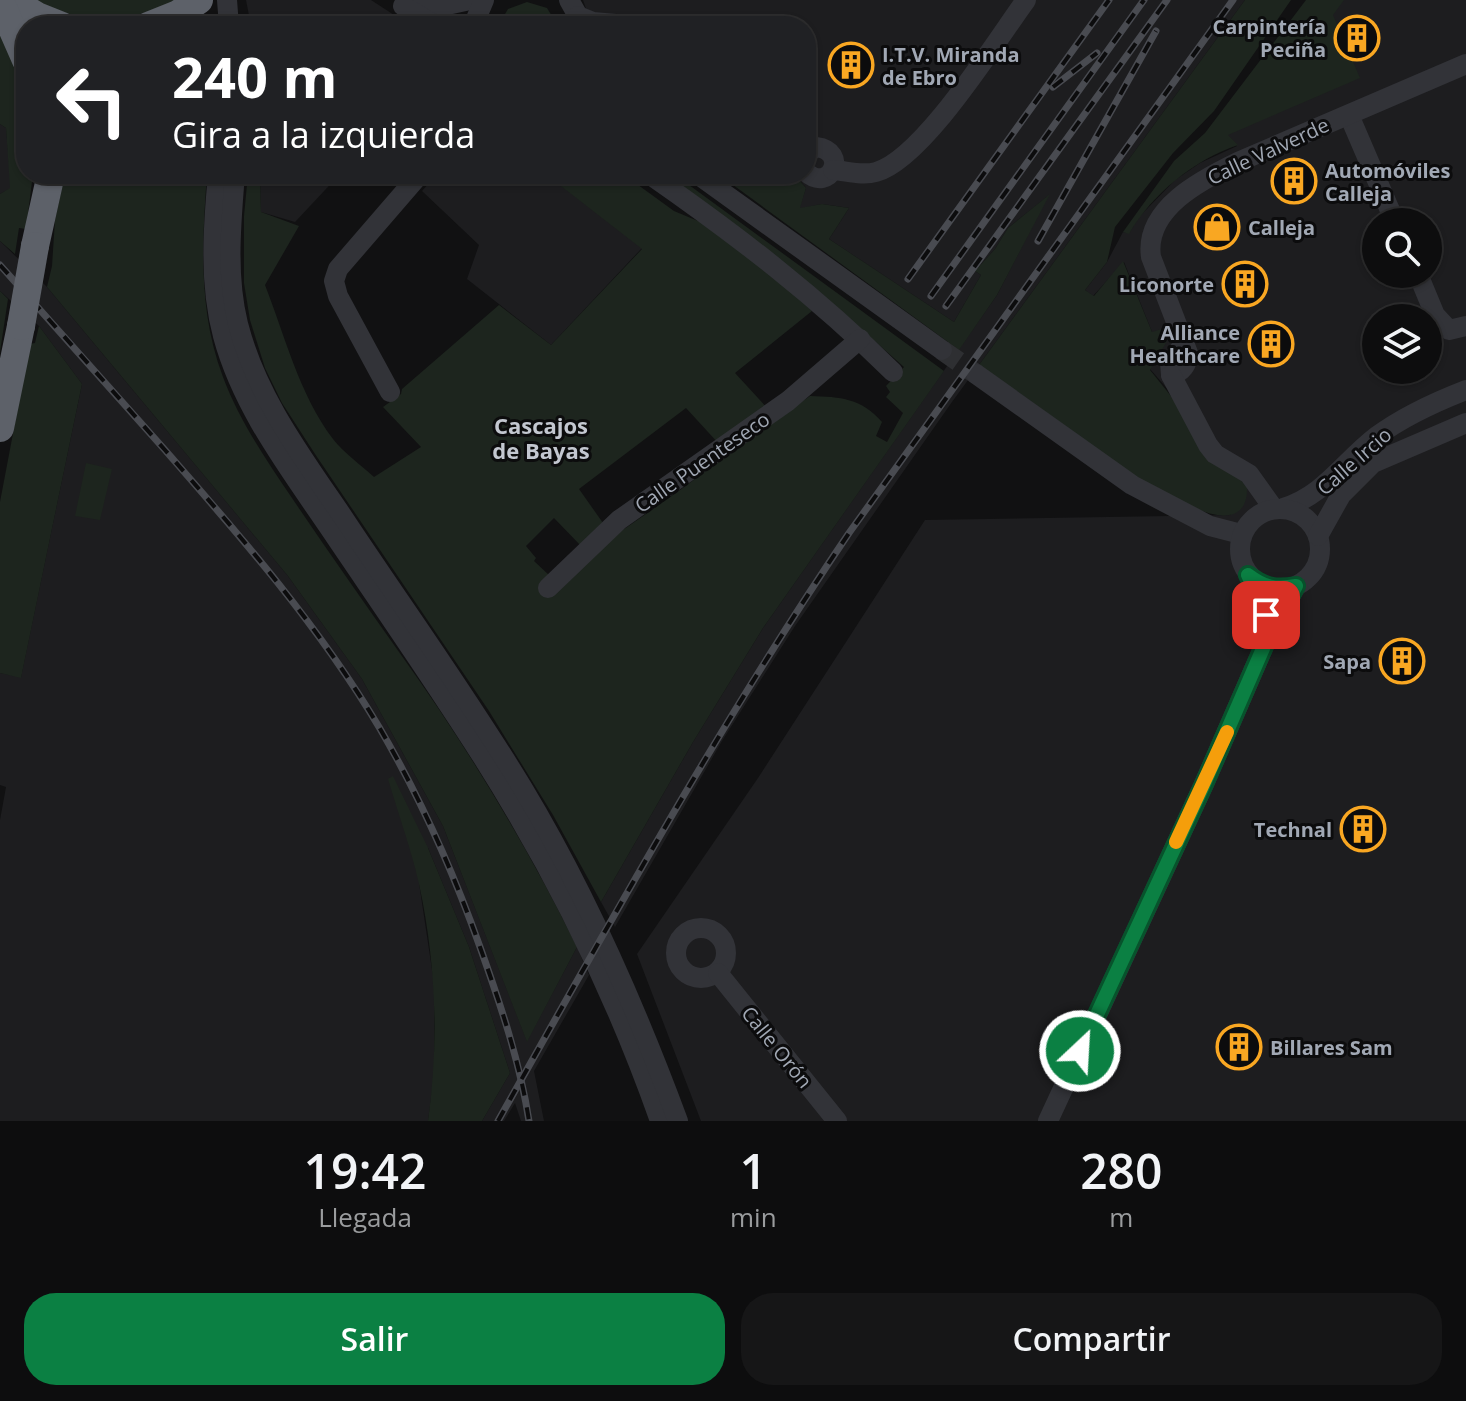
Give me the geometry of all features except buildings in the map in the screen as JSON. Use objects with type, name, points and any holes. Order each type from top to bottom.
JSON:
[{"type":"highway","points":[[11,0],[37,16]]},
{"type":"highway","points":[[0,1],[16,37]]},
{"type":"highway","points":[[0,428],[46,184]]},
{"type":"street","points":[[397,0],[420,16]]},
{"type":"street","points":[[407,0],[438,7],[470,0]]},
{"type":"street","points":[[816,177],[821,178],[837,168],[861,174],[876,172],[909,151],[950,104],[1026,0]]},
{"type":"street","name":"Calle Valverde","points":[[1278,508],[1249,474],[1215,454],[1171,375],[1170,362],[1184,344],[1151,257],[1150,235],[1172,204],[1211,175],[1466,64]]},
{"type":"street","points":[[1349,115],[1389,208]]},
{"type":"street","points":[[816,149],[826,149],[837,168]]},
{"type":"street","points":[[217,184],[213,236],[216,296],[223,338],[247,398],[279,454],[482,756],[541,853],[580,927],[611,996],[660,1121]]},
{"type":"street","points":[[234,184],[231,278],[239,325],[256,377],[294,444],[470,705],[555,844],[617,967],[678,1121]]},
{"type":"street","points":[[390,392],[338,296],[334,281],[338,269],[411,184]]},
{"type":"street","points":[[663,184],[768,259],[893,372]]},
{"type":"street","points":[[711,184],[942,350]]},
{"type":"street","points":[[1424,288],[1435,315],[1444,327],[1456,330],[1466,326]]},
{"type":"street","name":"Calle Puenteseco","points":[[548,588],[619,520],[788,401],[860,339]]},
{"type":"street","points":[[976,374],[1132,485],[1210,526],[1241,534]]},
{"type":"street","name":"Calle Ircio","points":[[1278,508],[1311,498],[1389,428],[1466,390]]},
{"type":"street","name":"Calle Ircio","points":[[1318,536],[1341,495],[1373,463],[1466,423]]},
{"type":"street","points":[[1248,575],[1262,585],[1279,590],[1296,586],[1308,578],[1317,565],[1320,551],[1318,536],[1311,522],[1298,512],[1278,508],[1254,517],[1241,534],[1241,562],[1262,602],[1268,637]]},
{"type":"street","points":[[1048,1121],[1204,784],[1268,637],[1296,586]]},
{"type":"street","name":"Calle Orón","points":[[718,973],[837,1121]]},
{"type":"shaded area","points":[[35,0],[176,0],[132,16],[80,16]]},
{"type":"shaded area","points":[[246,0],[371,0],[396,16],[249,16]]},
{"type":"shaded area","points":[[583,0],[1245,0],[952,402],[795,626],[722,741],[615,927],[601,902],[693,742],[763,628],[997,295],[1048,196],[1008,228],[995,249],[975,271],[981,275],[954,322],[829,239],[849,208],[822,204],[799,209],[806,188],[803,184],[816,184],[816,16],[589,16]]},
{"type":"shaded area","points":[[1245,0],[1291,0],[1214,111],[1173,153],[1115,227],[1107,262],[1085,290],[1094,296],[1123,261],[1152,332],[1162,329],[1167,341],[1150,370],[1233,473],[1247,486],[1241,508],[1225,515],[1200,510],[1140,479],[979,365]]},
{"type":"shaded area","points":[[1306,0],[1344,0],[1333,15],[1360,78],[1228,135],[1238,145],[1190,169],[1162,192],[1129,234],[1123,232],[1174,161],[1205,133]]},
{"type":"shaded area","points":[[1334,0],[1466,0],[1466,1121],[701,1121],[637,954],[758,778],[925,520],[1231,515],[1172,394],[1150,369],[1152,332],[1124,262],[1093,296],[1085,290],[1107,262],[1123,232],[1129,233],[1139,217],[1175,180],[1200,163],[1237,146],[1227,135]]},
{"type":"shaded area","points":[[527,2],[547,8],[552,16],[504,16],[508,9]]},
{"type":"shaded area","points":[[0,23],[16,60],[16,184],[32,184],[26,229],[19,228],[15,254],[0,241],[0,194],[10,188],[6,128],[0,124]]},
{"type":"shaded area","points":[[0,124],[6,128],[11,188],[0,194]]},
{"type":"shaded area","points":[[63,184],[206,184],[203,251],[209,327],[223,377],[237,409],[282,484],[471,759],[516,833],[577,947],[527,1042],[443,826],[362,679],[288,576],[47,287],[52,266],[55,220]]},
{"type":"shaded area","points":[[247,184],[260,184],[261,212],[299,226],[265,285],[302,384],[321,422],[347,454],[374,477],[421,447],[383,407],[499,305],[551,345],[642,249],[558,184],[637,184],[674,211],[710,226],[759,262],[812,311],[735,373],[769,410],[719,444],[686,408],[579,489],[603,523],[582,547],[554,518],[526,546],[536,558],[534,561],[550,576],[650,512],[810,396],[841,398],[858,403],[882,422],[876,436],[887,442],[903,413],[886,397],[890,392],[886,386],[904,367],[817,290],[675,184],[688,184],[944,371],[763,628],[601,902],[553,815],[489,711],[282,403],[265,368],[250,320],[244,283]]},
{"type":"shaded area","points":[[260,184],[331,184],[295,222],[261,212]]},
{"type":"shaded area","points":[[428,184],[559,184],[642,248],[551,345],[467,279],[479,245],[422,191]]},
{"type":"shaded area","points":[[732,184],[803,184],[806,188],[800,208],[822,204],[849,208],[829,239],[954,322],[981,275],[975,271],[995,249],[1008,228],[1050,194],[997,295],[959,350]]},
{"type":"shaded area","points":[[0,241],[47,287],[288,576],[362,679],[443,826],[527,1041],[577,947],[589,975],[534,1071],[544,1121],[521,1121],[515,1103],[504,1121],[482,1121],[510,1073],[469,947],[428,848],[419,883],[434,983],[434,1076],[428,1121],[0,1121],[0,820],[6,787],[0,785],[0,673],[21,677],[82,384],[39,326],[0,291]]},
{"type":"shaded area","points":[[0,291],[8,299],[0,352]]},
{"type":"shaded area","points":[[39,326],[82,384],[21,678],[0,673],[0,502],[30,344],[35,343]]},
{"type":"shaded area","points":[[86,463],[112,469],[100,520],[75,516]]},
{"type":"shaded area","points":[[393,776],[428,848],[469,947],[510,1073],[482,1121],[428,1121],[434,1062],[432,972],[419,884],[388,779]]},
{"type":"tunnel","points":[[942,350],[976,374]]},
{"type":"railway","points":[[908,279],[1109,0]]},
{"type":"railway","points":[[931,296],[1144,0]]},
{"type":"railway","points":[[946,306],[1167,0]]},
{"type":"railway","points":[[498,1121],[667,824],[801,605],[849,533],[1233,0]]},
{"type":"railway","points":[[1038,241],[1156,31]]},
{"type":"railway","points":[[1053,87],[1097,53]]},
{"type":"railway","points":[[0,265],[251,550],[331,653],[379,727],[422,807],[470,919],[509,1033],[529,1121]]},
{"type":"slow traffic","points":[[1176,842],[1227,732]]},
{"type":"place","name":"Carpintería Peciña","points":[[1357,38]]},
{"type":"place","name":"I.T.V. Miranda de Ebro","points":[[851,65]]},
{"type":"place","name":"Automóviles Calleja","points":[[1294,181]]},
{"type":"place","name":"Calleja","points":[[1217,227]]},
{"type":"place","name":"Liconorte","points":[[1245,284]]},
{"type":"place","name":"Alliance Healthcare","points":[[1271,344]]},
{"type":"place","name":"Sapa","points":[[1402,661]]},
{"type":"place","name":"Technal","points":[[1363,829]]},
{"type":"place","name":"Billares Sam","points":[[1239,1047]]},
{"type":"district","name":"Cascajos de Bayas","points":[[541,438]]},
{"type":"route","points":[[1080,1051],[1204,784],[1268,637],[1296,586],[1279,590],[1262,585],[1248,575],[1266,615]]}]
